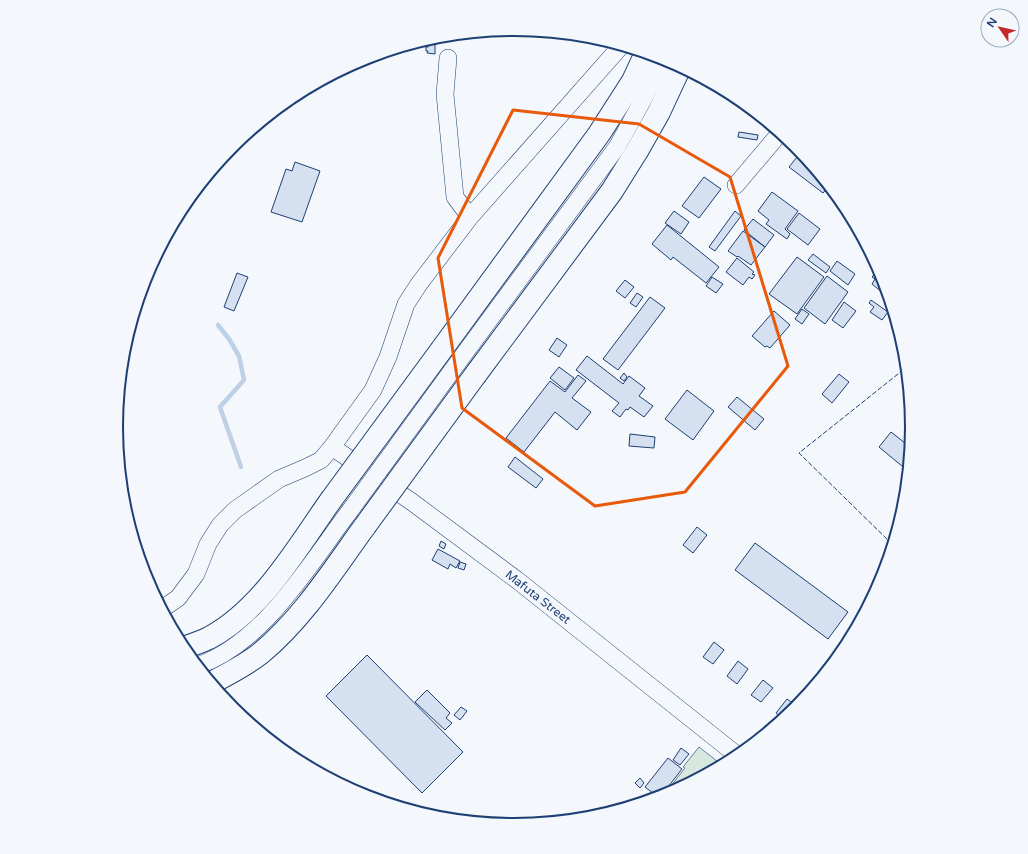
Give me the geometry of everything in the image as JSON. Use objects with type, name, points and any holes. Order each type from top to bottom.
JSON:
[{"type":"highway","points":[[190,645],[209,638],[241,616],[340,506],[450,355],[599,134],[633,81],[644,58]]},
{"type":"highway","points":[[216,680],[231,673],[260,653],[289,627],[310,602],[612,190],[637,151],[659,112],[678,72]]},
{"type":"lane","points":[[166,606],[178,598],[196,574],[208,544],[220,525],[235,510],[279,479],[321,460],[332,447],[373,390],[388,357],[406,304],[470,217],[618,50]]},
{"type":"lane","points":[[448,58],[445,94],[455,197],[470,217]]},
{"type":"lane","points":[[450,355],[617,147],[661,65]]},
{"type":"lane","points":[[736,185],[776,137]]},
{"type":"lane","name":"Mafuta Street","points":[[332,447],[412,502],[517,580],[732,751]]},
{"type":"lane","points":[[203,664],[231,650],[256,630],[288,595],[340,506]]},
{"type":"highlighted area","points":[[513,110],[639,124],[730,177],[788,366],[685,492],[595,506],[462,408],[438,258]]},
{"type":"shaded area","points":[[699,747],[717,761],[672,785],[685,768],[683,767]]},
{"type":"building","points":[[435,45],[435,54],[427,53],[428,51],[426,51],[426,47]]},
{"type":"building","points":[[739,132],[758,135],[757,140],[738,137]]},
{"type":"building","points":[[797,158],[825,191],[823,193],[789,167]]},
{"type":"building","points":[[295,162],[320,171],[302,222],[271,212],[286,169],[292,171]]},
{"type":"building","points":[[704,177],[721,189],[699,218],[682,206]]},
{"type":"building","points":[[772,192],[798,211],[785,229],[790,234],[787,239],[766,224],[769,220],[758,211]]},
{"type":"building","points":[[674,211],[689,222],[681,234],[665,223]]},
{"type":"building","points":[[735,211],[741,216],[715,251],[709,247]]},
{"type":"building","points":[[799,213],[820,229],[808,245],[787,229]]},
{"type":"building","points":[[753,219],[774,235],[765,247],[744,230]]},
{"type":"building","points":[[667,225],[719,267],[706,283],[673,257],[671,260],[652,244]]},
{"type":"building","points":[[743,231],[765,247],[751,265],[728,251]]},
{"type":"building","points":[[813,254],[830,267],[826,273],[808,260]]},
{"type":"building","points":[[797,257],[824,277],[797,314],[769,294]]},
{"type":"building","points":[[737,258],[754,272],[752,274],[755,275],[752,279],[749,277],[743,285],[726,272]]},
{"type":"building","points":[[837,261],[855,274],[848,285],[830,271]]},
{"type":"building","points":[[237,273],[248,277],[234,311],[224,307]]},
{"type":"building","points":[[874,275],[880,291],[872,284],[875,279],[872,277]]},
{"type":"building","points":[[827,276],[848,292],[825,324],[804,308]]},
{"type":"building","points":[[712,277],[723,284],[716,293],[706,286]]},
{"type":"building","points":[[625,280],[634,287],[625,298],[616,291]]},
{"type":"building","points":[[637,293],[643,297],[636,307],[630,303]]},
{"type":"building","points":[[650,297],[665,308],[618,370],[603,359]]},
{"type":"building","points":[[871,300],[887,312],[882,320],[870,312],[874,307],[869,303]]},
{"type":"building","points":[[844,302],[856,311],[843,328],[832,320]]},
{"type":"building","points":[[802,309],[809,314],[802,324],[795,319]]},
{"type":"building","points":[[774,311],[790,325],[770,348],[767,346],[765,347],[752,336]]},
{"type":"building","points":[[557,338],[567,345],[559,357],[549,350]]},
{"type":"building","points":[[587,356],[623,384],[629,376],[645,388],[639,396],[653,406],[644,417],[630,407],[628,410],[626,409],[620,417],[612,411],[619,403],[576,370]]},
{"type":"building","points":[[559,367],[574,378],[565,390],[550,378]]},
{"type":"building","points":[[624,373],[627,377],[624,381],[620,378]]},
{"type":"building","points":[[839,374],[849,382],[832,403],[822,394]]},
{"type":"building","points":[[578,375],[586,381],[572,398],[591,412],[577,430],[555,412],[524,452],[506,438],[550,381],[565,392]]},
{"type":"building","points":[[687,390],[714,411],[693,440],[665,419]]},
{"type":"building","points":[[737,397],[764,419],[755,430],[728,407]]},
{"type":"building","points":[[891,432],[904,443],[903,467],[879,447]]},
{"type":"building","points":[[630,434],[655,437],[654,448],[629,446]]},
{"type":"building","points":[[515,457],[543,479],[536,488],[508,467]]},
{"type":"building","points":[[697,527],[707,535],[693,553],[683,545]]},
{"type":"building","points":[[441,541],[446,544],[444,549],[439,546]]},
{"type":"building","points":[[755,543],[848,612],[828,639],[735,570]]},
{"type":"building","points":[[438,549],[460,561],[456,568],[450,564],[448,569],[432,560]]},
{"type":"building","points":[[460,562],[466,564],[464,570],[458,568]]},
{"type":"building","points":[[714,642],[724,650],[713,664],[703,657]]},
{"type":"building","points":[[367,655],[463,752],[422,793],[326,696]]},
{"type":"building","points":[[738,661],[748,669],[737,684],[727,676]]},
{"type":"building","points":[[763,680],[773,688],[761,702],[751,695]]},
{"type":"building","points":[[427,690],[450,713],[446,718],[452,723],[445,730],[415,702]]},
{"type":"building","points":[[787,699],[791,702],[778,715],[776,713]]},
{"type":"building","points":[[461,707],[467,711],[460,720],[454,715]]},
{"type":"building","points":[[681,748],[689,754],[680,765],[673,760]]},
{"type":"building","points":[[668,758],[682,769],[669,786],[652,792],[645,787]]},
{"type":"building","points":[[640,778],[644,783],[640,788],[635,783]]},
{"type":"waterway","points":[[218,325],[229,339],[239,356],[244,380],[220,407],[241,467]]},
{"type":"fence","points":[[888,540],[799,453],[901,372]]}]
